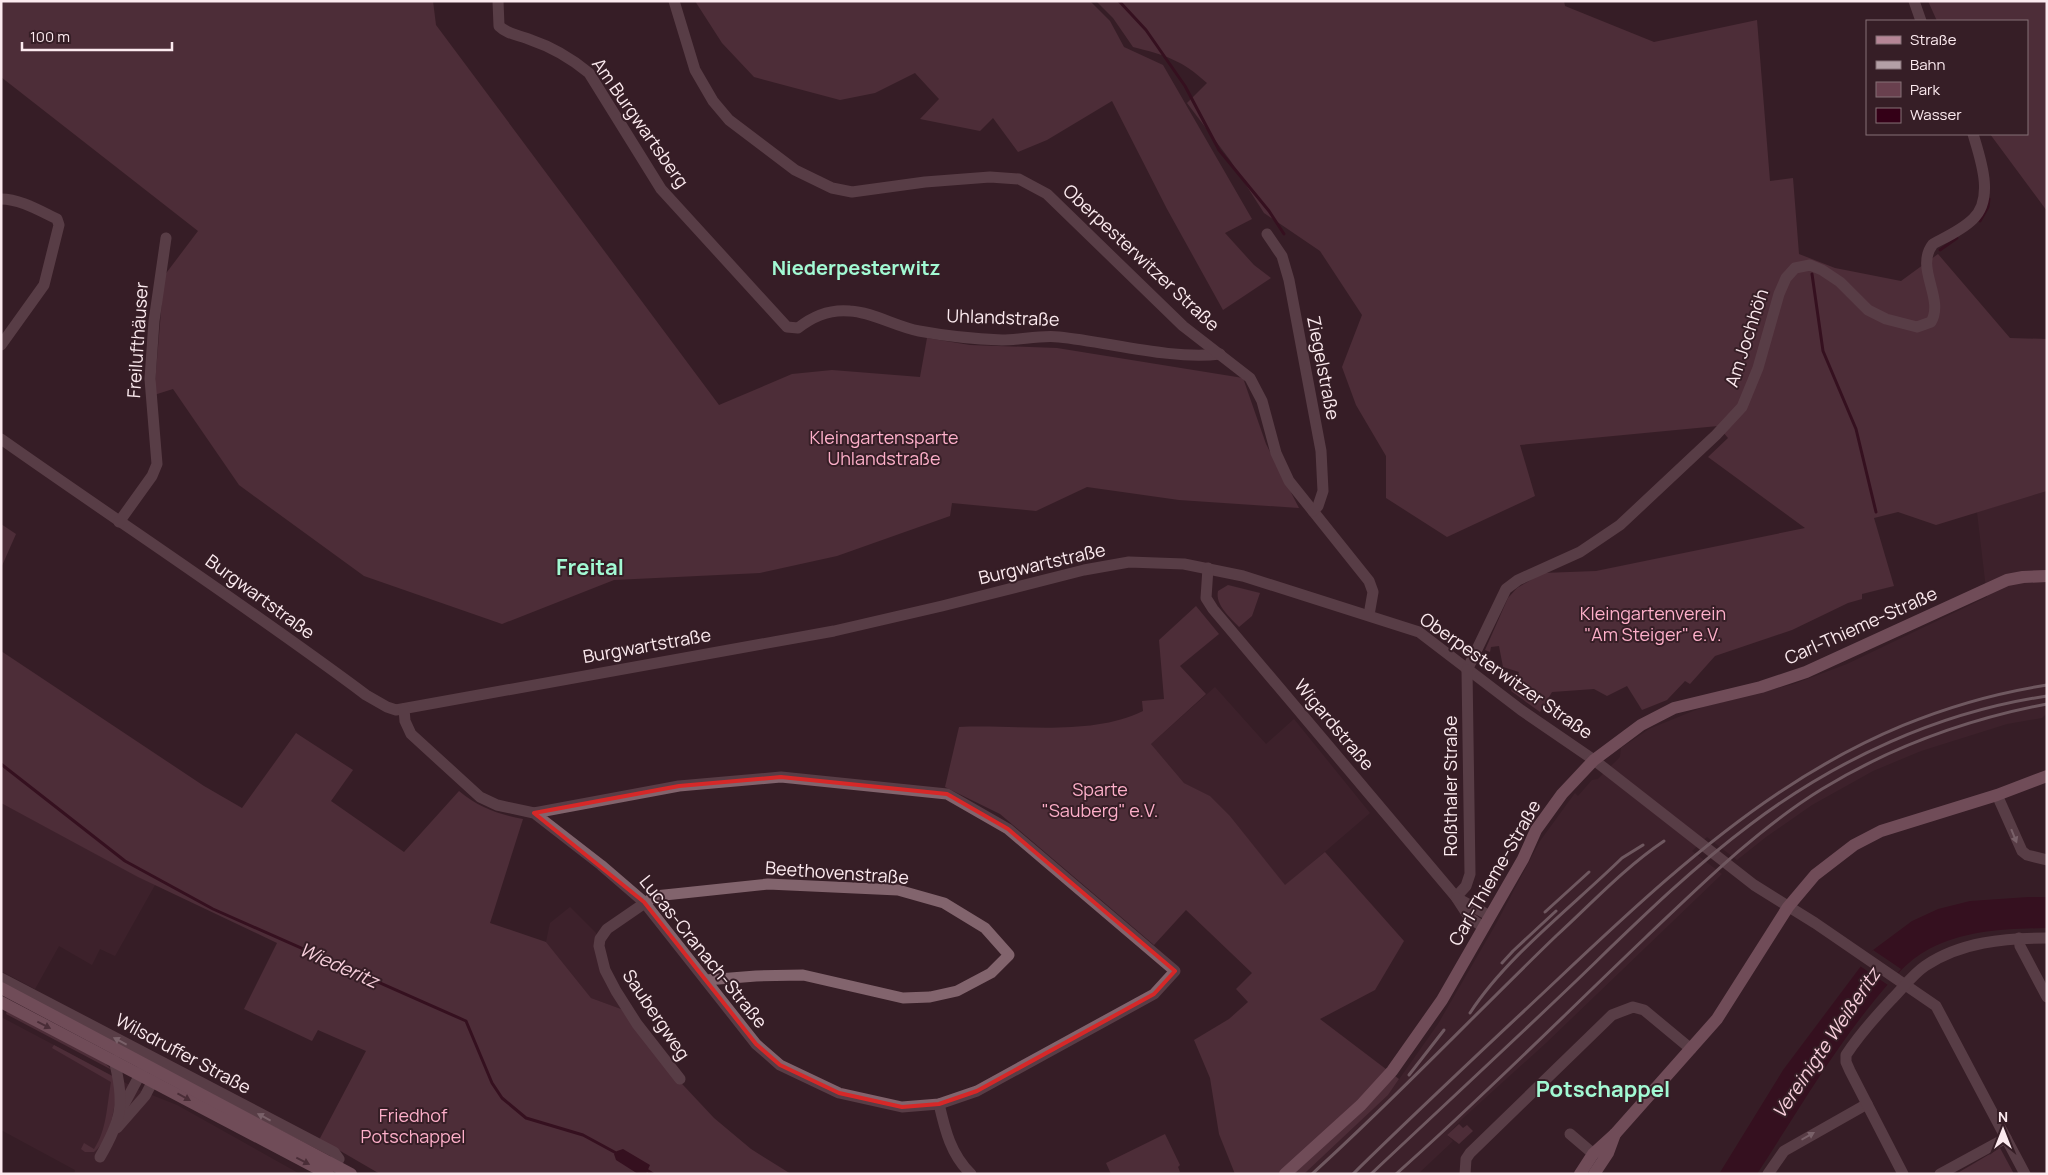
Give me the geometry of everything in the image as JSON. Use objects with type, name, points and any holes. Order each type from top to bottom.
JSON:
[{"type":"main road","name":"Carl-Thieme-Straße","points":[[1285,1174],[1361,1105],[1392,1071],[1442,1000],[1536,830],[1562,794],[1594,760],[1641,725],[1674,708],[1761,686],[1806,672],[2008,580],[2023,576],[2047,576]]},
{"type":"main road","points":[[1580,1174],[1593,1154],[1615,1134],[1687,1045],[1730,1001],[1788,907],[1815,875],[1854,845],[1881,831],[1997,795],[2047,776]]},
{"type":"main road","name":"Wilsdruffer Straße","points":[[1,988],[143,1069],[332,1171],[351,1174]]},
{"type":"main road","name":"Wilsdruffer Straße","points":[[1,1002],[114,1060],[143,1069]]},
{"type":"main road","points":[[1594,1174],[1608,1153],[1615,1134]]},
{"type":"street","name":"Am Burgwartsberg","points":[[498,1],[499,26],[505,31],[532,40],[575,62],[589,73],[661,189],[765,305],[785,325],[791,328]]},
{"type":"street","name":"Oberpesterwitzer Straße","points":[[674,1],[695,70],[713,101],[729,120],[795,170],[832,188],[852,192],[925,182],[990,178],[1019,179],[1047,194],[1183,326],[1243,371],[1255,385],[1283,470],[1297,493],[1369,581],[1373,592],[1369,615],[1419,632],[1467,670],[1594,760],[1730,868],[1936,1006],[2025,1174]]},
{"type":"street","points":[[1914,1],[1921,20]]},
{"type":"street","name":"Am Jochhöh","points":[[1467,670],[1506,589],[1518,580],[1580,552],[1614,530],[1716,435],[1742,407],[1758,368],[1779,294],[1786,278],[1795,268],[1810,265],[1822,270],[1840,282],[1868,310],[1886,319],[1917,327],[1931,322],[1935,306],[1926,256],[1933,244],[1974,218],[1984,200],[1984,183],[1973,135]]},
{"type":"street","points":[[1,199],[9,199],[57,219],[59,225],[44,285],[1,345]]},
{"type":"street","name":"Ziegelstraße","points":[[1267,234],[1282,256],[1289,280],[1321,451],[1322,492],[1318,506],[1313,511]]},
{"type":"street","name":"Freilufthäuser","points":[[119,522],[152,476],[157,464],[150,379],[154,321],[166,238]]},
{"type":"street","name":"Uhlandstraße","points":[[791,328],[798,328],[809,319],[826,313],[853,310],[896,326],[970,338],[1004,340],[1056,337],[1168,352],[1220,354]]},
{"type":"street","name":"Burgwartstraße","points":[[1,439],[119,522],[233,598],[387,707],[404,709],[462,696],[834,631],[1084,570],[1129,562],[1174,563],[1208,568],[1369,615]]},
{"type":"street","name":"Wigardstraße","points":[[1208,568],[1206,598],[1213,609],[1456,897],[1469,918],[1486,922]]},
{"type":"street","name":"Roßthaler Straße","points":[[1456,897],[1466,886],[1470,874],[1467,670]]},
{"type":"street","name":"Lucas-Cranach-Straße","points":[[404,709],[405,721],[411,734],[480,797],[497,805],[534,813],[566,809],[679,786],[781,777],[947,794],[1008,829],[1174,971],[1154,994],[977,1091],[938,1104],[902,1107],[839,1093],[780,1065],[756,1044],[644,902],[608,870],[534,813]]},
{"type":"street","points":[[1997,795],[2022,851],[2027,855],[2047,860]]},
{"type":"street","name":"Beethovenstraße","points":[[644,902],[655,896],[680,892],[768,884],[898,890],[944,903],[985,928],[1009,955],[991,973],[957,991],[930,996],[903,998],[804,975],[706,980]]},
{"type":"street","name":"Saubergweg","points":[[644,902],[607,929],[600,939],[600,954],[605,970],[626,1008],[680,1079]]},
{"type":"street","points":[[1903,1174],[1850,1072],[1846,1062],[1846,1055],[1882,1009],[1924,966],[1962,948],[2019,938],[2047,938]]},
{"type":"street","points":[[2019,938],[2020,946],[2047,997]]},
{"type":"street","name":"Wilsdruffer Straße","points":[[1,978],[290,1131],[334,1152],[339,1159],[332,1171]]},
{"type":"street","points":[[1465,1174],[1466,1159],[1470,1153],[1612,1015],[1633,1007],[1644,1010],[1687,1045]]},
{"type":"street","points":[[114,1060],[121,1093],[120,1111],[115,1130]]},
{"type":"street","points":[[120,1111],[143,1069]]},
{"type":"street","points":[[100,1157],[115,1130],[145,1096],[156,1076]]},
{"type":"street","points":[[938,1104],[946,1135],[960,1164],[971,1174]]},
{"type":"street","points":[[1768,1174],[1784,1151],[1867,1104]]},
{"type":"street","points":[[1570,1134],[1590,1151]]},
{"type":"street","points":[[1940,1174],[2006,1138]]},
{"type":"highlighted area","points":[[781,777],[947,794],[1008,829],[1175,971],[1154,994],[977,1091],[939,1104],[902,1107],[839,1093],[780,1065],[756,1044],[644,902],[534,813],[679,786]]},
{"type":"shaded area","points":[[2047,491],[2047,713],[2042,718],[2007,724],[1921,751],[1873,771],[1812,805],[1737,860],[1707,837],[1692,851],[1722,874],[1546,1043],[1462,1119],[1447,1135],[1453,1141],[1418,1174],[1304,1174],[1388,1095],[1438,1024],[1496,924],[1540,841],[1575,793],[1578,796],[1592,780],[1598,779],[1620,757],[1621,748],[1649,729],[1703,707],[1794,684],[1847,664],[1987,597],[1977,512]]},
{"type":"shaded area","points":[[1215,687],[1266,744],[1294,719],[1370,813],[1285,886],[1230,816],[1210,796],[1184,783],[1151,744]]},
{"type":"shaded area","points":[[1,803],[155,885],[115,956],[100,949],[92,965],[59,946],[35,989],[1,971]]},
{"type":"shaded area","points":[[570,907],[596,933],[596,949],[621,1009],[591,998],[546,942],[550,923]]},
{"type":"shaded area","points":[[1,1017],[139,1090],[177,1105],[300,1174],[74,1174],[75,1170],[1,1130]]},
{"type":"green space","name":"Kleingartensparte Uhlandstraße","points":[[1,1],[433,1],[436,25],[719,405],[792,374],[832,370],[920,377],[927,338],[970,345],[1057,348],[1243,378],[1266,444],[1299,508],[1179,500],[1087,487],[1036,511],[952,503],[950,516],[837,556],[760,573],[614,580],[502,624],[364,576],[239,485],[173,389],[154,395],[164,276],[198,231],[1,77]]},
{"type":"green space","points":[[695,1],[1090,1],[1110,21],[1124,47],[1163,65],[1252,219],[1225,233],[1254,265],[1271,278],[1223,310],[1167,209],[1112,101],[1047,140],[1018,152],[993,118],[980,131],[920,119],[939,99],[915,73],[875,93],[840,100],[754,77],[722,43]]},
{"type":"green space","name":"Kleingartenverein \"Am Steiger\" e.V.","points":[[1096,1],[1564,1],[1565,6],[1654,42],[1757,20],[1770,181],[1793,178],[1799,254],[1835,268],[1901,281],[1938,254],[2010,338],[2047,339],[2047,491],[1936,525],[1898,512],[1874,518],[1894,586],[1862,594],[1862,599],[1848,603],[1792,630],[1715,656],[1690,684],[1685,681],[1667,700],[1642,710],[1627,686],[1607,696],[1594,689],[1552,692],[1540,712],[1511,691],[1519,672],[1503,667],[1499,646],[1491,647],[1490,652],[1485,650],[1508,598],[1517,588],[1543,573],[1596,571],[1805,528],[1708,457],[1728,438],[1718,426],[1520,445],[1535,496],[1447,537],[1386,498],[1386,456],[1356,405],[1342,367],[1362,315],[1320,251],[1264,213],[1230,160],[1187,103],[1207,83],[1173,59],[1133,47],[1113,18]]},
{"type":"green space","points":[[1928,1],[2047,1],[2047,211],[1991,135],[2028,135],[2028,20],[1937,20]]},
{"type":"green space","points":[[1,524],[16,534],[1,568]]},
{"type":"green space","points":[[1228,585],[1260,593],[1252,616],[1239,627],[1224,610],[1219,601],[1218,591]]},
{"type":"green space","name":"Sparte \"Sauberg\" e.V.","points":[[1196,606],[1219,634],[1180,666],[1206,694],[1151,744],[1184,783],[1210,796],[1230,816],[1285,885],[1325,852],[1404,941],[1375,990],[1320,1019],[1399,1079],[1388,1095],[1304,1174],[1235,1174],[1219,1134],[1210,1078],[1194,1040],[1229,1019],[1248,1002],[1236,989],[1252,973],[1186,910],[1154,945],[1000,814],[945,787],[959,727],[1053,728],[1100,724],[1122,719],[1143,711],[1142,701],[1164,699],[1159,640]]},
{"type":"green space","name":"Friedhof Potschappel","points":[[1,651],[204,786],[242,808],[296,733],[353,770],[331,801],[404,852],[459,791],[489,810],[523,819],[490,923],[546,942],[591,998],[621,1009],[669,1070],[714,1118],[751,1149],[791,1174],[380,1174],[337,1149],[318,1142],[366,1051],[318,1030],[312,1041],[244,1009],[277,943],[138,877],[1,803]]},
{"type":"green space","points":[[7,1011],[105,1063],[112,1070],[6,1014]]},
{"type":"green space","points":[[54,1045],[116,1078],[116,1096],[112,1118],[105,1137],[94,1152],[85,1152],[81,1149],[84,1143],[94,1149],[102,1134],[111,1082],[52,1048]]},
{"type":"green space","points":[[1459,1124],[1463,1128],[1467,1125],[1473,1131],[1459,1144],[1447,1135]]},
{"type":"green space","points":[[1165,1134],[1180,1165],[1178,1167],[1180,1172],[1111,1174],[1106,1163]]},
{"type":"green space","points":[[2000,1148],[2014,1174],[1956,1174]]},
{"type":"water","name":"Vereinigte Weißeritz","points":[[2047,897],[2047,928],[2001,930],[1972,934],[1929,949],[1913,960],[1886,987],[1842,1043],[1757,1174],[1719,1174],[1783,1070],[1873,950],[1912,921],[1938,909],[1970,901]]},
{"type":"water","points":[[623,1149],[650,1165],[646,1174],[638,1174],[616,1160],[614,1154]]},
{"type":"pier","points":[[1873,950],[1901,969],[1888,985],[1860,966]]},
{"type":"waterway","points":[[1119,1],[1146,30],[1185,86],[1219,150],[1269,211],[1284,234]]},
{"type":"waterway","points":[[1980,221],[1988,207],[1989,199]]},
{"type":"waterway","points":[[1940,250],[1957,238]]},
{"type":"waterway","points":[[1812,274],[1823,351],[1856,429],[1876,512]]},
{"type":"waterway","name":"Wiederitz","points":[[1,764],[125,861],[213,909],[466,1021],[492,1083],[502,1098],[526,1118],[583,1135],[618,1154]]},
{"type":"waterway","name":"Wiederitz","points":[[645,1169],[653,1174]]},
{"type":"railway","points":[[1353,1174],[1429,1100],[1666,880],[1722,834],[1779,793],[1839,756],[1903,725],[1972,701],[2047,685]]},
{"type":"railway","points":[[1371,1174],[1682,880],[1728,842],[1784,800],[1854,759],[1929,726],[2007,703],[2047,696]]},
{"type":"railway","points":[[1396,1174],[1709,878],[1752,840],[1798,805],[1848,774],[1931,736],[1959,726],[2047,704]]},
{"type":"railway","points":[[1312,1174],[1374,1116],[1621,874],[1664,841]]},
{"type":"railway","points":[[1470,1013],[1502,972],[1541,932],[1622,858],[1643,845]]},
{"type":"railway","points":[[1545,912],[1589,872]]},
{"type":"railway","points":[[1502,963],[1556,911]]},
{"type":"railway","points":[[1409,1075],[1444,1030]]},
{"type":"district","name":"Niederpesterwitz","points":[[856,268]]},
{"type":"district","name":"Freital","points":[[590,567]]},
{"type":"district","name":"Potschappel","points":[[1603,1089]]}]
